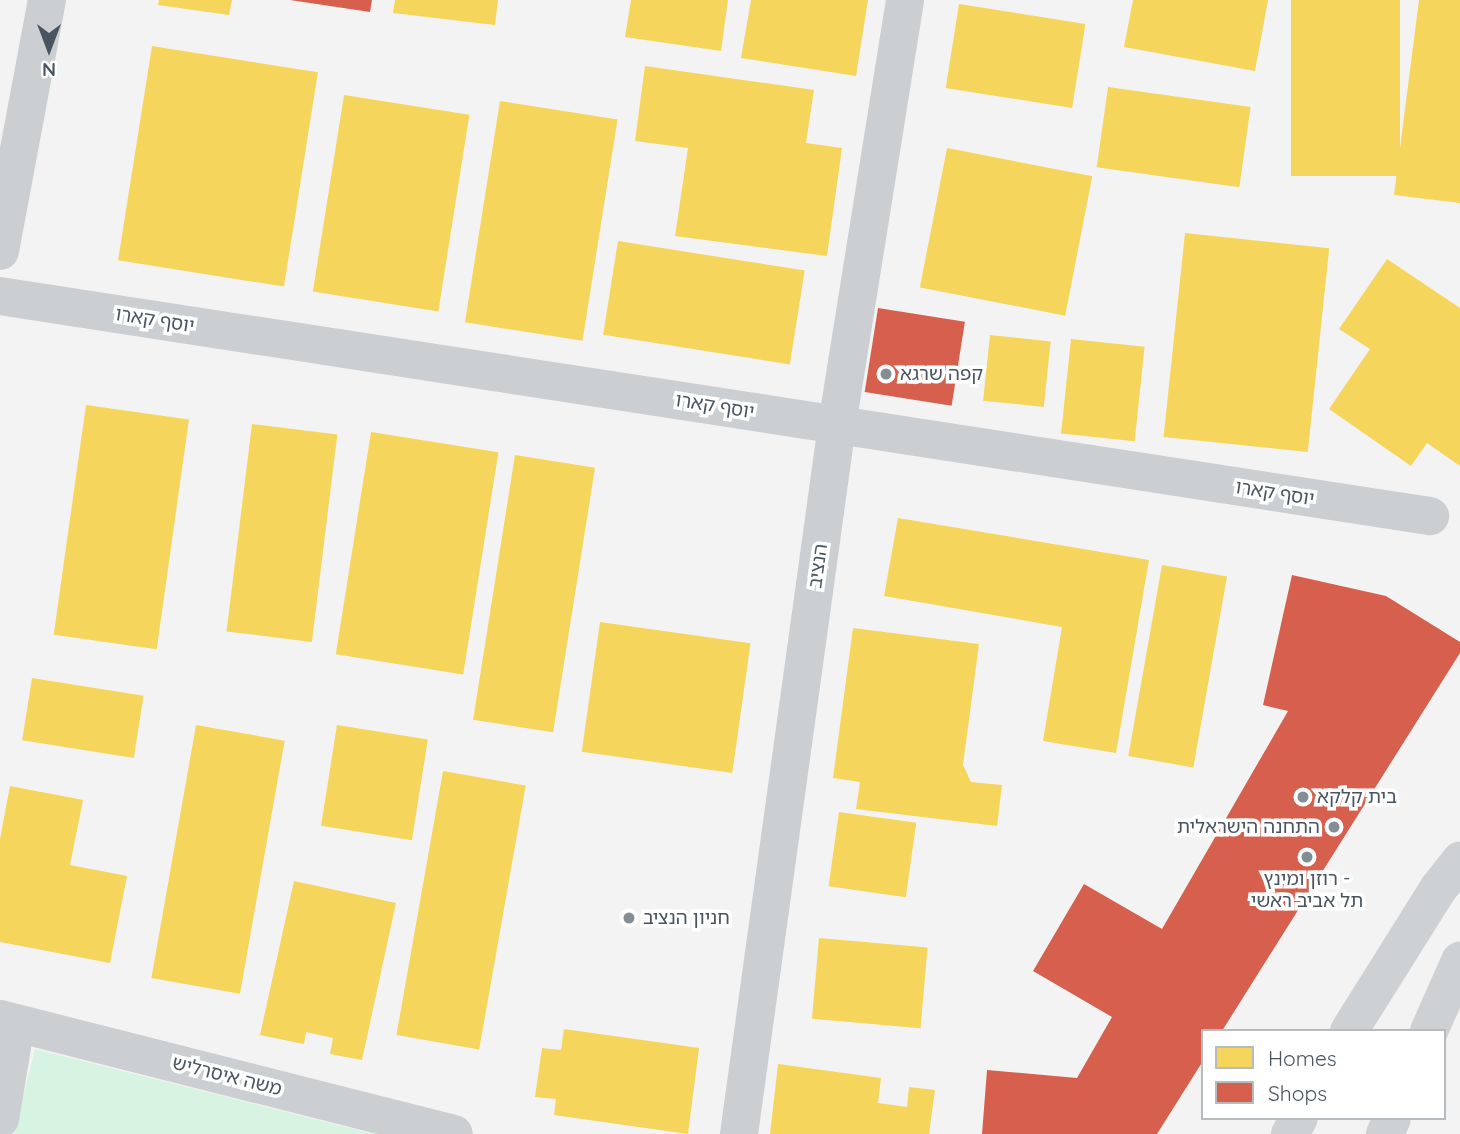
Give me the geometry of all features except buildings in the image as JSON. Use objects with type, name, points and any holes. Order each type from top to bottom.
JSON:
[{"type":"main road","points":[[1350,1029],[1438,889],[1460,861]]},
{"type":"main road","points":[[1430,1029],[1460,961]]},
{"type":"street","points":[[0,251],[47,0]]},
{"type":"street","name":"הנציב","points":[[739,1134],[837,425],[905,0]]},
{"type":"street","name":"יוסף קארו","points":[[0,296],[1430,516]]},
{"type":"street","points":[[0,1118],[8,1021]]},
{"type":"street","name":"משה איסרליש","points":[[8,1021],[454,1134]]},
{"type":"green space","points":[[35,1049],[374,1134],[14,1134]]},
{"type":"place","name":"קפה שרגא","points":[[886,374]]},
{"type":"place","name":"בית קלקא","points":[[1303,797]]},
{"type":"place","name":"התחנה הישראלית","points":[[1334,827]]},
{"type":"place","name":"רוזן ומינץ - תל אביב ראשי","points":[[1307,857]]},
{"type":"place","name":"חניון הנציב","points":[[629,918]]}]
